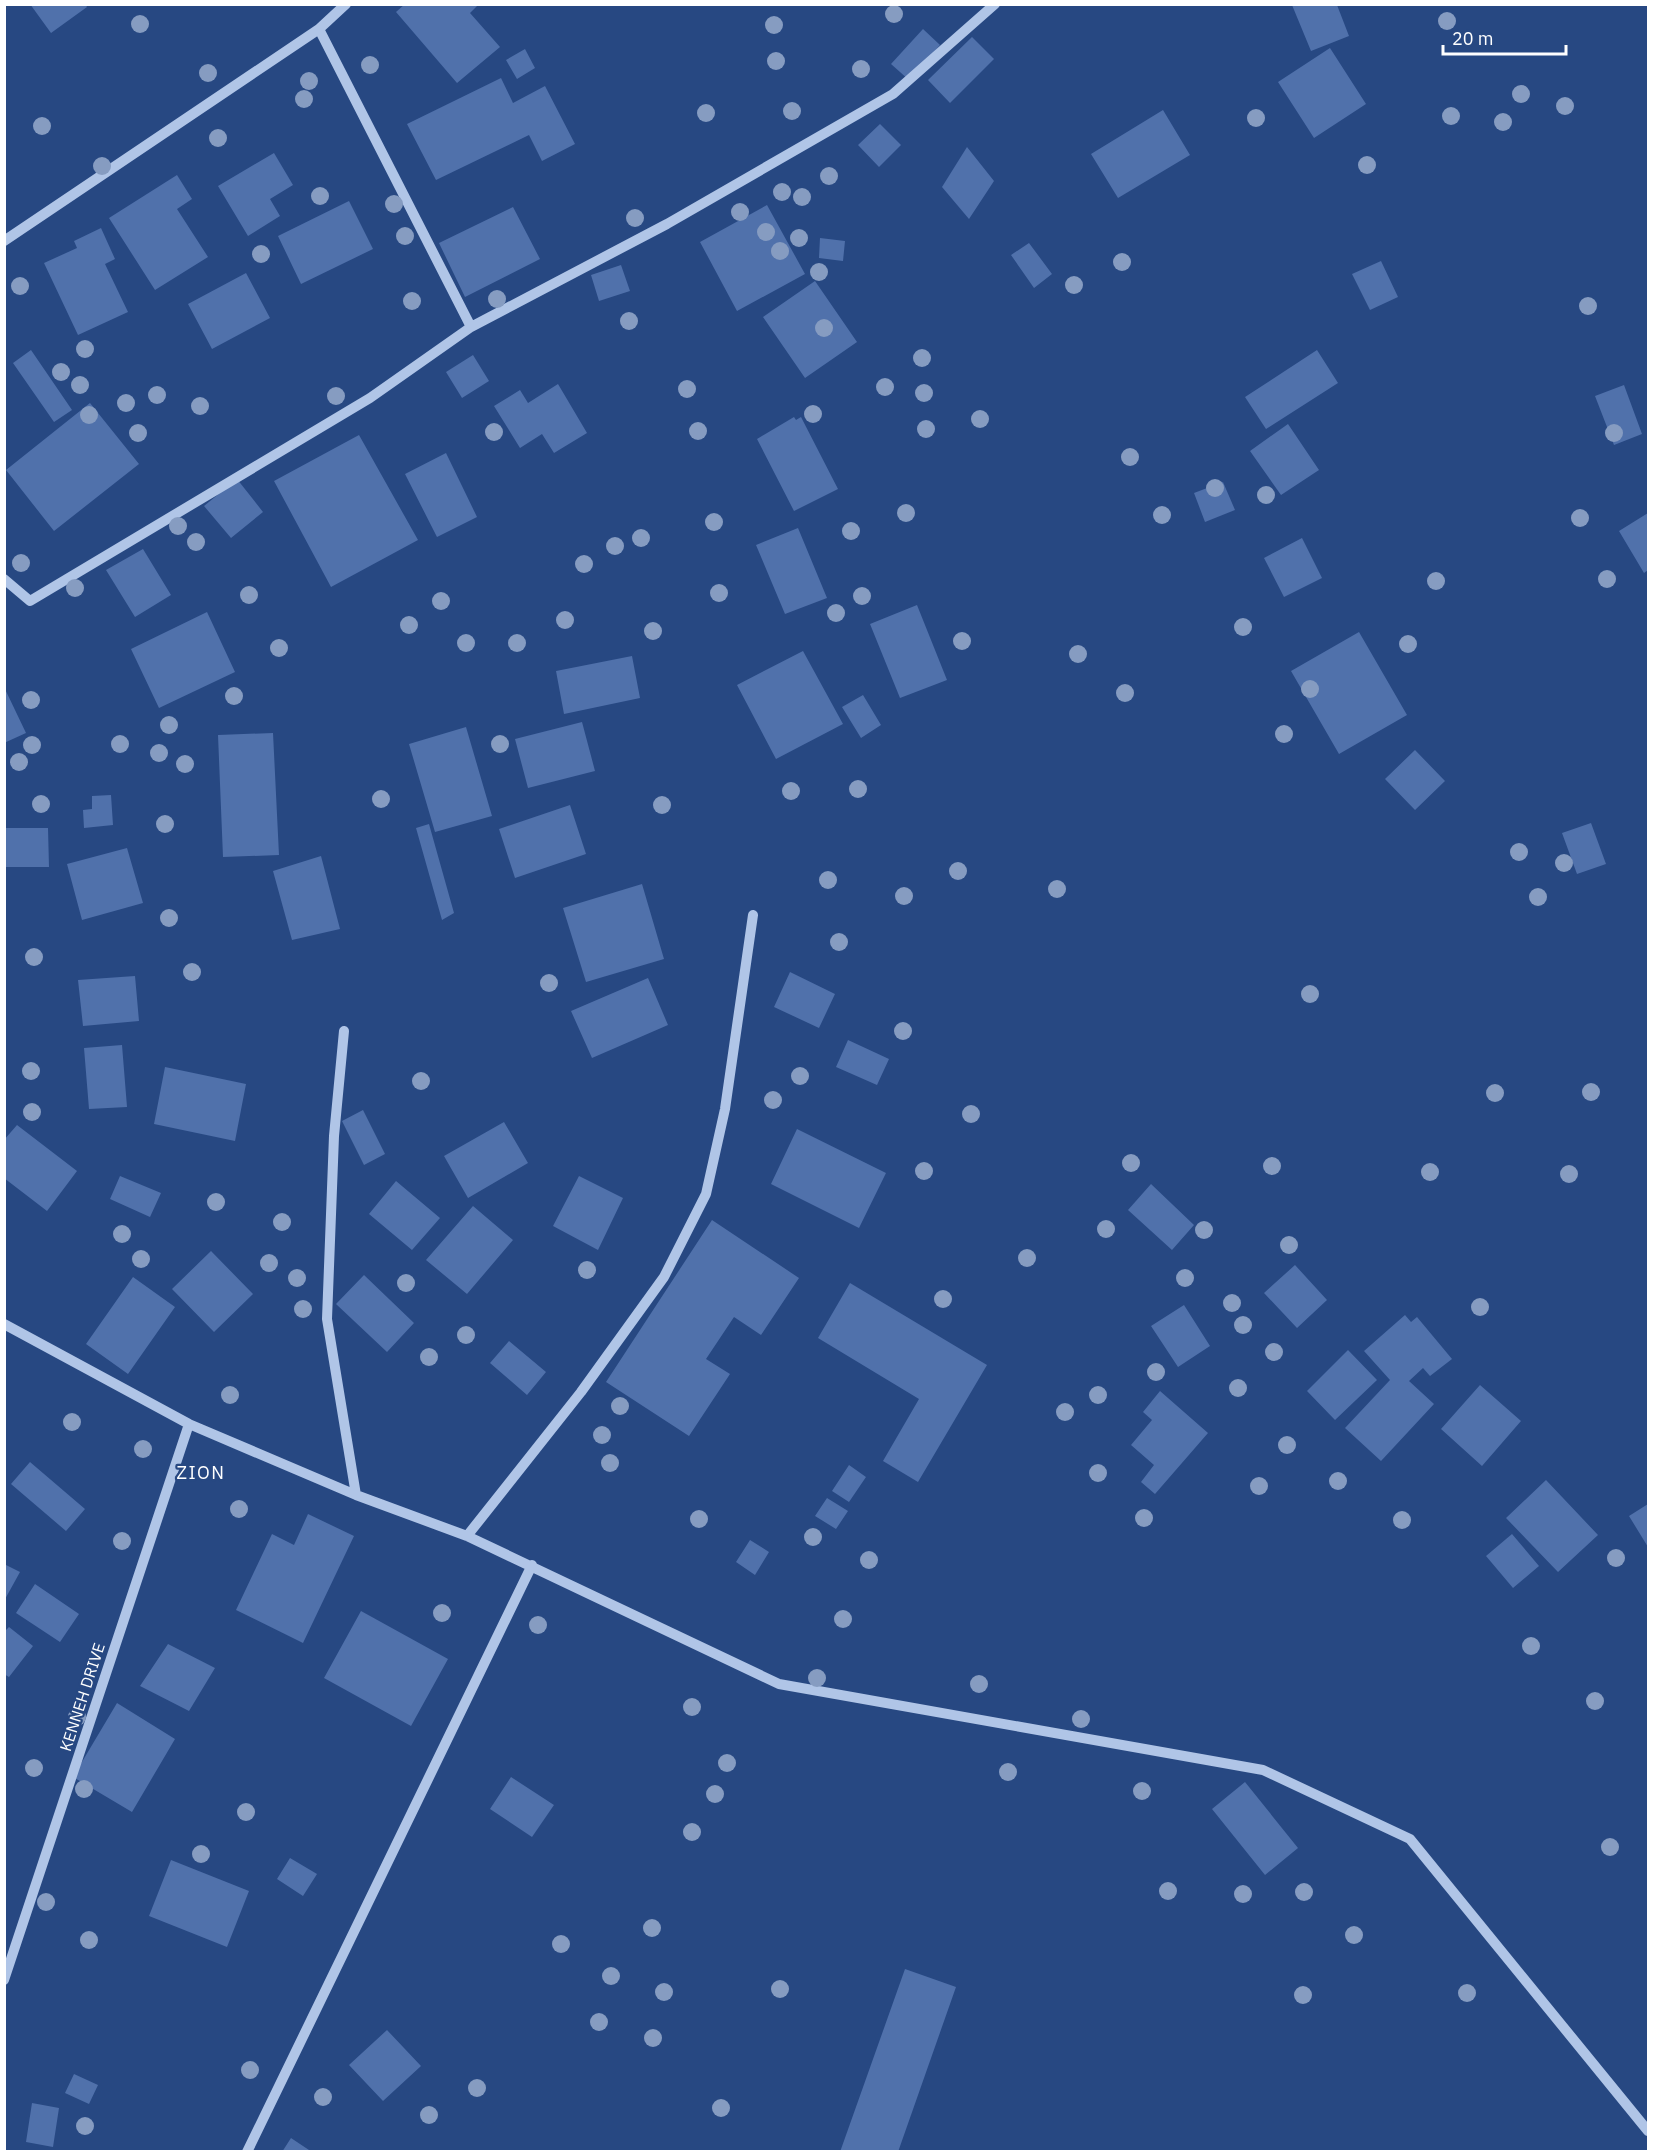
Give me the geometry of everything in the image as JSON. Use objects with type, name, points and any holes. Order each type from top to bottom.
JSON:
[{"type":"street","points":[[4,241],[319,29],[346,4]]},
{"type":"street","points":[[4,579],[30,601],[370,398],[471,327],[667,224],[893,94],[995,4]]},
{"type":"street","points":[[319,29],[471,327]]},
{"type":"street","points":[[467,1536],[581,1392],[664,1277],[706,1194],[724,1109],[753,915]]},
{"type":"street","points":[[344,1030],[334,1136],[327,1319],[356,1495]]},
{"type":"street","points":[[4,1324],[189,1424],[356,1495],[467,1536],[779,1684],[1263,1770],[1410,1839],[1648,2131]]},
{"type":"street","name":"KENNEH DRIVE","points":[[4,1980],[189,1424]]},
{"type":"street","points":[[247,2151],[532,1565]]},
{"type":"building","points":[[30,4],[85,4],[87,7],[51,33]]},
{"type":"building","points":[[405,4],[479,4],[470,13],[500,47],[457,83],[396,12]]},
{"type":"building","points":[[1292,5],[1337,5],[1349,36],[1311,51]]},
{"type":"building","points":[[923,29],[940,45],[909,80],[891,64]]},
{"type":"building","points":[[972,37],[994,59],[950,103],[928,80]]},
{"type":"building","points":[[1330,48],[1366,104],[1314,138],[1278,82]]},
{"type":"building","points":[[525,49],[535,68],[517,79],[506,60]]},
{"type":"building","points":[[501,78],[513,103],[545,86],[575,144],[542,161],[529,135],[436,180],[407,124]]},
{"type":"building","points":[[1163,110],[1190,155],[1118,198],[1091,154]]},
{"type":"building","points":[[880,124],[901,145],[879,167],[858,145]]},
{"type":"building","points":[[967,147],[994,181],[969,219],[942,187]]},
{"type":"building","points":[[274,153],[293,185],[270,199],[280,216],[248,236],[218,186]]},
{"type":"building","points":[[177,175],[192,199],[177,209],[208,257],[155,290],[109,218]]},
{"type":"building","points":[[349,201],[373,249],[301,284],[278,236]]},
{"type":"building","points":[[767,205],[805,274],[737,311],[700,242]]},
{"type":"building","points":[[513,207],[540,259],[465,297],[439,243]]},
{"type":"building","points":[[101,228],[115,259],[105,264],[128,312],[78,335],[44,263],[77,248],[74,241]]},
{"type":"building","points":[[820,238],[845,241],[843,261],[819,258]]},
{"type":"building","points":[[1029,243],[1052,274],[1034,288],[1011,255]]},
{"type":"building","points":[[1381,261],[1398,297],[1370,310],[1352,274]]},
{"type":"building","points":[[621,265],[630,291],[599,301],[591,275]]},
{"type":"building","points":[[246,273],[270,318],[212,349],[188,304]]},
{"type":"building","points":[[815,281],[857,342],[805,378],[763,317]]},
{"type":"building","points":[[31,350],[72,410],[54,422],[13,363]]},
{"type":"building","points":[[1317,350],[1338,383],[1266,429],[1245,397]]},
{"type":"building","points":[[473,355],[489,381],[462,398],[446,372]]},
{"type":"building","points":[[558,384],[587,433],[554,453],[542,434],[520,448],[494,406],[520,390],[528,403]]},
{"type":"building","points":[[1624,385],[1642,434],[1614,445],[1595,396]]},
{"type":"building","points":[[90,403],[139,464],[54,531],[6,470]]},
{"type":"building","points":[[794,417],[796,420],[801,417],[838,489],[794,511],[757,439]]},
{"type":"building","points":[[1288,424],[1319,470],[1281,495],[1250,451]]},
{"type":"building","points":[[359,435],[418,540],[331,587],[274,481]]},
{"type":"building","points":[[446,453],[477,517],[437,537],[405,474]]},
{"type":"building","points":[[237,479],[263,512],[231,538],[204,506]]},
{"type":"building","points":[[1223,482],[1235,510],[1205,522],[1194,493]]},
{"type":"building","points":[[1648,513],[1648,570],[1644,573],[1619,531]]},
{"type":"building","points":[[798,528],[827,598],[785,614],[756,545]]},
{"type":"building","points":[[1302,538],[1322,578],[1284,597],[1264,558]]},
{"type":"building","points":[[143,549],[171,595],[135,617],[106,570]]},
{"type":"building","points":[[917,605],[947,680],[900,698],[870,624]]},
{"type":"building","points":[[207,612],[235,672],[159,708],[131,649]]},
{"type":"building","points":[[1359,632],[1407,715],[1339,754],[1291,671]]},
{"type":"building","points":[[803,651],[843,724],[776,759],[737,685]]},
{"type":"building","points":[[632,656],[640,698],[564,714],[556,671]]},
{"type":"building","points":[[4,687],[26,733],[4,743]]},
{"type":"building","points":[[863,695],[881,725],[861,738],[842,707]]},
{"type":"building","points":[[582,722],[595,771],[528,788],[515,739]]},
{"type":"building","points":[[466,727],[492,816],[435,832],[409,744]]},
{"type":"building","points":[[273,733],[279,855],[223,857],[218,735]]},
{"type":"building","points":[[1415,750],[1445,781],[1415,810],[1385,779]]},
{"type":"building","points":[[111,795],[113,825],[84,828],[83,810],[92,809],[92,796]]},
{"type":"building","points":[[570,805],[586,854],[515,878],[499,829]]},
{"type":"building","points":[[1591,823],[1606,864],[1577,874],[1562,833]]},
{"type":"building","points":[[429,824],[454,913],[442,920],[416,828]]},
{"type":"building","points":[[4,828],[48,828],[49,867],[4,867]]},
{"type":"building","points":[[127,848],[143,903],[82,920],[67,864]]},
{"type":"building","points":[[321,856],[340,929],[292,940],[273,871]]},
{"type":"building","points":[[642,884],[664,959],[586,982],[563,908]]},
{"type":"building","points":[[790,972],[835,994],[819,1028],[774,1007]]},
{"type":"building","points":[[135,976],[139,1021],[83,1026],[78,980]]},
{"type":"building","points":[[648,978],[668,1025],[592,1058],[571,1011]]},
{"type":"building","points":[[848,1040],[889,1059],[877,1085],[836,1067]]},
{"type":"building","points":[[122,1045],[127,1107],[89,1109],[84,1048]]},
{"type":"building","points":[[165,1067],[246,1084],[235,1141],[154,1124]]},
{"type":"building","points":[[363,1110],[385,1154],[364,1165],[342,1121]]},
{"type":"building","points":[[504,1122],[528,1163],[468,1198],[444,1156]]},
{"type":"building","points":[[17,1125],[77,1171],[47,1211],[4,1178],[4,1140]]},
{"type":"building","points":[[797,1129],[886,1173],[859,1228],[771,1184]]},
{"type":"building","points":[[120,1176],[161,1193],[150,1217],[110,1199]]},
{"type":"building","points":[[579,1176],[623,1198],[598,1250],[553,1226]]},
{"type":"building","points":[[396,1181],[440,1218],[412,1250],[369,1214]]},
{"type":"building","points":[[1151,1184],[1194,1225],[1172,1250],[1128,1210]]},
{"type":"building","points":[[473,1206],[513,1240],[467,1294],[426,1260]]},
{"type":"building","points":[[712,1220],[799,1278],[761,1335],[734,1317],[706,1359],[730,1374],[689,1436],[606,1382]]},
{"type":"building","points":[[211,1251],[253,1294],[214,1332],[172,1289]]},
{"type":"building","points":[[1295,1265],[1327,1300],[1297,1328],[1264,1293]]},
{"type":"building","points":[[364,1275],[414,1323],[387,1352],[336,1304]]},
{"type":"building","points":[[133,1277],[175,1307],[128,1374],[86,1344]]},
{"type":"building","points":[[850,1283],[987,1365],[918,1482],[883,1461],[919,1399],[818,1338]]},
{"type":"building","points":[[1184,1305],[1210,1346],[1178,1367],[1151,1326]]},
{"type":"building","points":[[1405,1315],[1411,1322],[1417,1317],[1452,1359],[1430,1376],[1423,1368],[1409,1381],[1434,1404],[1381,1461],[1345,1428],[1390,1380],[1364,1351]]},
{"type":"building","points":[[509,1341],[546,1372],[527,1395],[490,1363]]},
{"type":"building","points":[[1348,1350],[1377,1380],[1335,1420],[1307,1391]]},
{"type":"building","points":[[1480,1385],[1521,1421],[1482,1466],[1441,1429]]},
{"type":"building","points":[[1160,1391],[1208,1433],[1155,1494],[1141,1482],[1154,1465],[1131,1445],[1152,1420],[1143,1412]]},
{"type":"building","points":[[30,1462],[85,1509],[66,1531],[11,1484]]},
{"type":"building","points":[[849,1465],[866,1477],[849,1502],[832,1491]]},
{"type":"building","points":[[1546,1480],[1598,1535],[1558,1572],[1506,1518]]},
{"type":"building","points":[[827,1498],[848,1511],[836,1529],[815,1516]]},
{"type":"building","points":[[1648,1504],[1648,1547],[1629,1516]]},
{"type":"building","points":[[308,1514],[354,1536],[303,1643],[236,1610],[272,1534],[294,1545]]},
{"type":"building","points":[[1512,1534],[1539,1566],[1513,1588],[1486,1556]]},
{"type":"building","points":[[750,1540],[769,1552],[755,1575],[736,1562]]},
{"type":"building","points":[[4,1564],[20,1572],[4,1601]]},
{"type":"building","points":[[35,1584],[79,1614],[60,1642],[16,1613]]},
{"type":"building","points":[[361,1611],[448,1659],[411,1726],[324,1678]]},
{"type":"building","points":[[9,1627],[33,1646],[9,1677],[4,1674],[4,1632]]},
{"type":"building","points":[[168,1644],[215,1668],[189,1711],[140,1686]]},
{"type":"building","points":[[117,1703],[175,1739],[132,1812],[73,1777]]},
{"type":"building","points":[[511,1777],[554,1805],[532,1837],[490,1809]]},
{"type":"building","points":[[1245,1782],[1298,1848],[1265,1875],[1212,1809]]},
{"type":"building","points":[[290,1858],[317,1874],[303,1896],[277,1879]]},
{"type":"building","points":[[171,1860],[249,1891],[227,1947],[149,1916]]},
{"type":"building","points":[[905,1969],[956,1987],[898,2152],[840,2152]]},
{"type":"building","points":[[387,2030],[421,2066],[383,2101],[349,2065]]},
{"type":"building","points":[[74,2074],[98,2085],[89,2104],[65,2093]]},
{"type":"building","points":[[32,2103],[59,2108],[53,2147],[26,2142]]},
{"type":"building","points":[[291,2138],[312,2152],[282,2152]]},
{"type":"district","name":"ZION","points":[[201,1473]]}]
